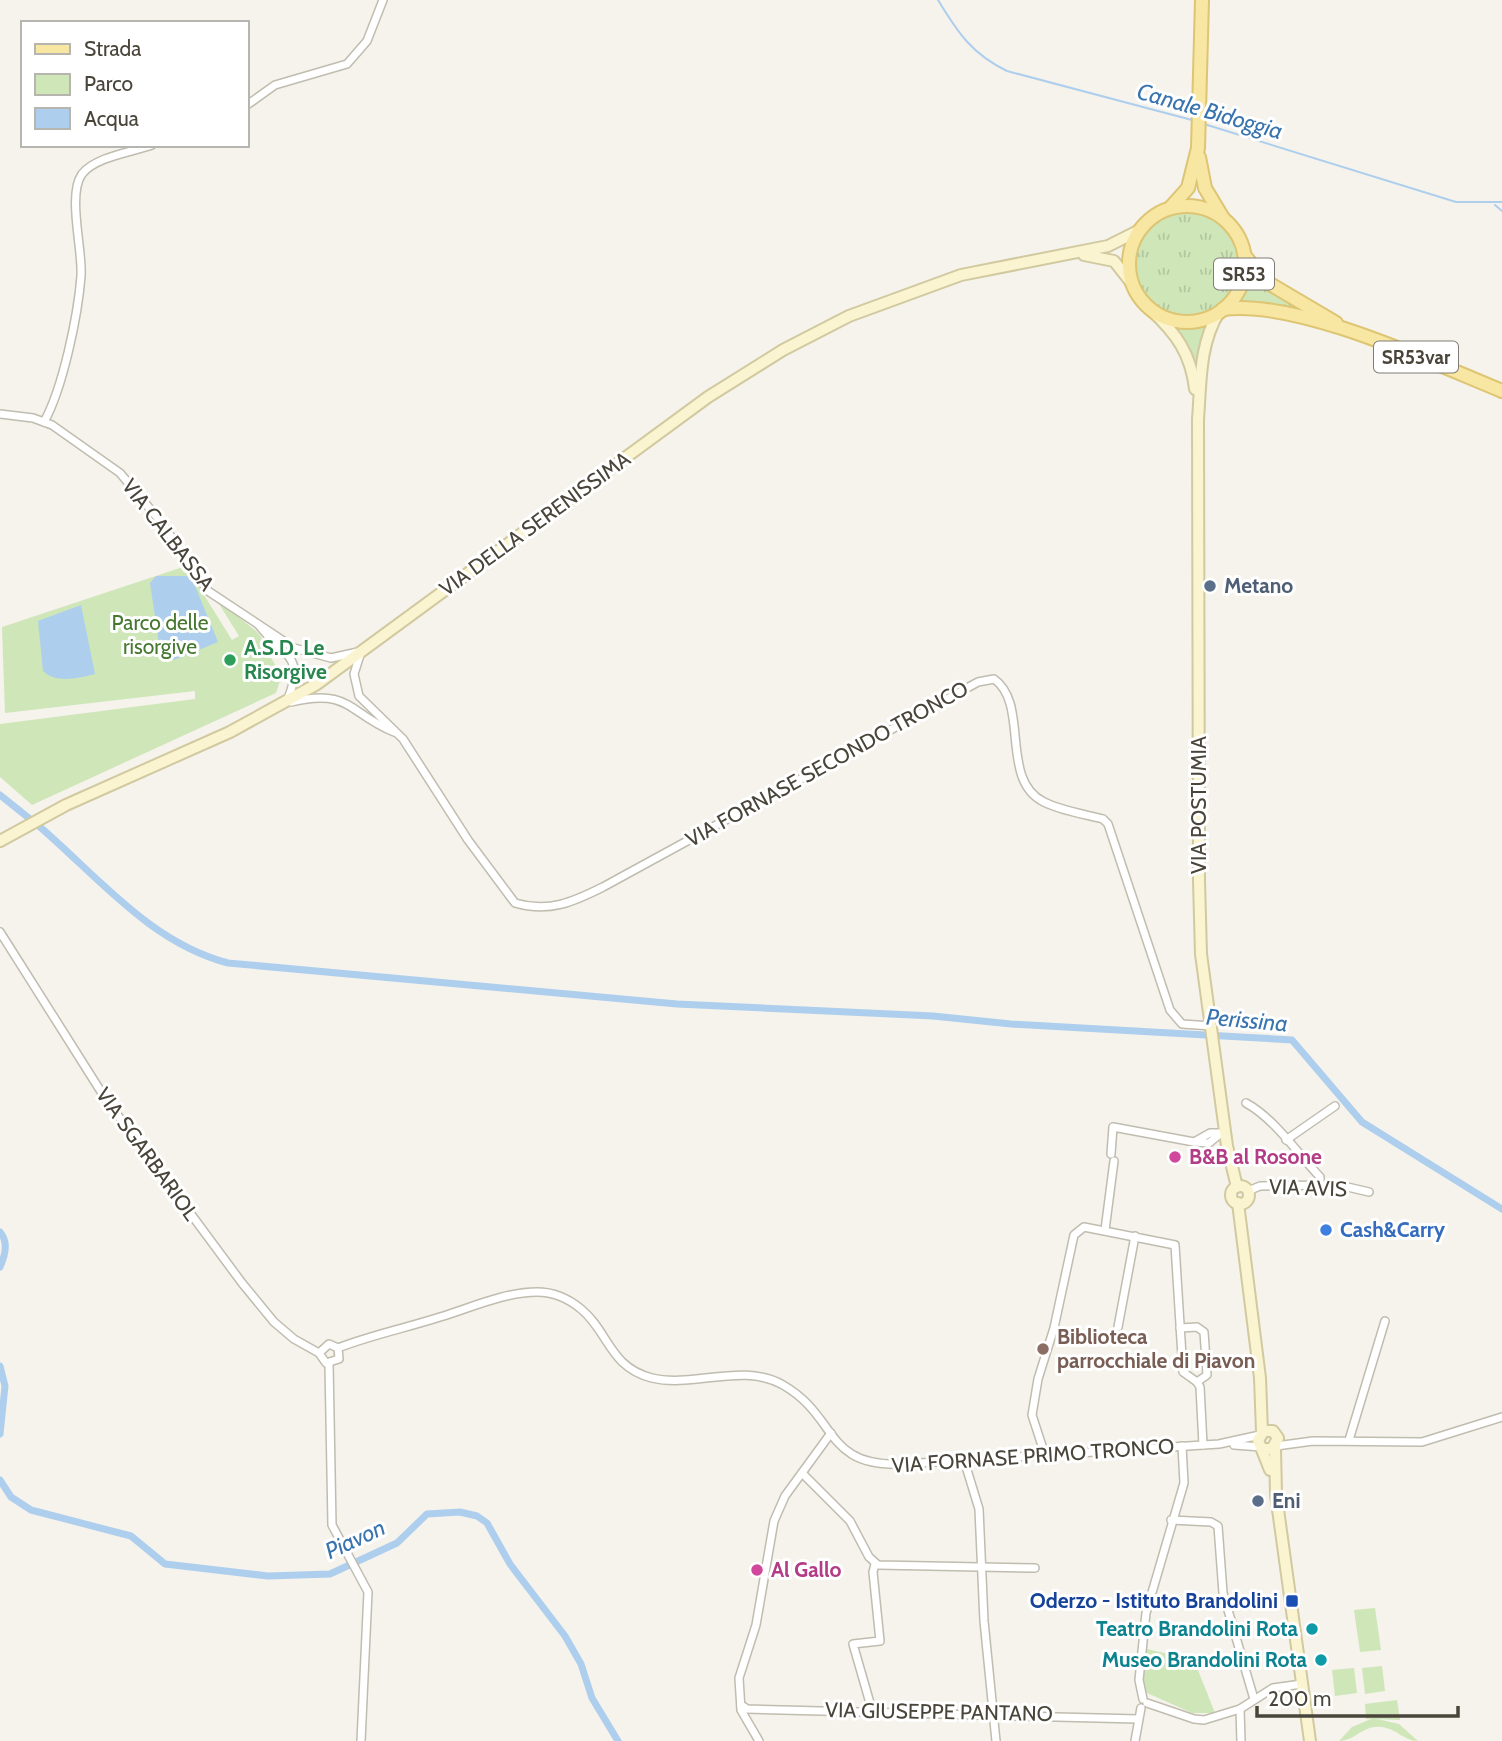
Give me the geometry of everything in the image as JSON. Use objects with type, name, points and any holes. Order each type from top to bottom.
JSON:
[{"type":"main road","name":"SR53","points":[[1140,230],[1156,215],[1170,209],[1188,188],[1198,148],[1202,0]]},
{"type":"main road","name":"SR53","points":[[1133,285],[1152,310],[1168,318],[1183,321],[1201,320],[1221,311],[1242,282],[1244,255],[1240,239],[1223,218],[1205,188],[1198,148]]},
{"type":"main road","points":[[1170,209],[1190,206],[1206,209],[1223,218]]},
{"type":"main road","points":[[1071,254],[1114,244],[1140,230]]},
{"type":"main road","points":[[1133,285],[1130,255],[1140,230]]},
{"type":"main road","points":[[1071,254],[1107,257],[1122,267],[1133,285]]},
{"type":"main road","name":"VIA DELLA SERENISSIMA","points":[[0,841],[66,805],[230,732],[287,703],[708,397],[783,350],[849,316],[961,275],[1020,261],[1071,254]]},
{"type":"main road","name":"SR53var","points":[[1244,255],[1265,281],[1351,332]]},
{"type":"main road","name":"SR53var","points":[[1221,311],[1245,306],[1270,310],[1351,332],[1502,391]]},
{"type":"main road","name":"VIA POSTUMIA","points":[[1152,310],[1173,330],[1185,349],[1194,376],[1198,419]]},
{"type":"main road","name":"VIA POSTUMIA","points":[[1221,311],[1208,330],[1203,348],[1198,419],[1199,881],[1201,954],[1212,1026],[1223,1133],[1237,1187],[1232,1194],[1238,1203]]},
{"type":"main road","name":"VIA DELLA SERENISSIMA","points":[[0,850],[14,835]]},
{"type":"main road","points":[[1237,1187],[1248,1191],[1247,1201],[1238,1203],[1259,1378],[1271,1443]]},
{"type":"main road","points":[[1259,1378],[1261,1434],[1270,1430],[1276,1495],[1310,1741]]},
{"type":"street","points":[[248,104],[275,85],[347,64],[367,41],[383,0]]},
{"type":"street","points":[[44,422],[54,405],[79,293],[82,260],[79,181],[90,167],[146,147]]},
{"type":"street","name":"VIA CALBASSA","points":[[0,414],[44,422],[78,440],[120,473],[161,522],[208,592],[294,648],[331,658],[361,651]]},
{"type":"street","name":"VIA CALBASSA","points":[[257,624],[290,657],[296,670],[296,679],[287,703]]},
{"type":"street","name":"VIA FORNASE SECONDO TRONCO","points":[[361,651],[354,674],[356,689],[363,702],[403,739],[468,840],[515,903],[547,908],[570,903],[603,887],[978,682],[995,679],[1007,694],[1011,706],[1015,741],[1026,784],[1042,802],[1103,819],[1108,824],[1158,984],[1170,1010],[1182,1024],[1212,1026]]},
{"type":"street","name":"VIA FORNASE SECONDO TRONCO","points":[[287,703],[317,695],[345,701],[395,732]]},
{"type":"street","name":"VIA SGARBARIOL","points":[[0,932],[111,1108],[242,1283],[274,1322],[294,1339],[319,1353],[322,1361],[329,1364]]},
{"type":"street","points":[[1246,1103],[1259,1111],[1320,1177],[1320,1186]]},
{"type":"street","points":[[1286,1140],[1335,1107]]},
{"type":"street","points":[[1105,1230],[1113,1127],[1209,1143],[1223,1133]]},
{"type":"street","name":"VIA AVIS","points":[[1248,1191],[1260,1186],[1339,1185],[1369,1192]]},
{"type":"street","points":[[1045,1455],[1032,1415],[1038,1379],[1054,1328],[1074,1235],[1084,1227],[1175,1245],[1184,1372],[1197,1381],[1203,1445]]},
{"type":"street","points":[[1118,1327],[1135,1236]]},
{"type":"street","name":"VIA FORNASE PRIMO TRONCO","points":[[338,1348],[521,1293],[548,1293],[582,1310],[612,1354],[637,1372],[667,1379],[767,1377],[796,1393],[810,1405],[851,1455],[868,1463],[964,1461],[1219,1444],[1422,1441],[1502,1418]]},
{"type":"street","points":[[1349,1440],[1385,1321]]},
{"type":"street","points":[[1180,1328],[1197,1327],[1204,1332],[1207,1375],[1197,1381]]},
{"type":"street","points":[[319,1353],[326,1345],[333,1344],[338,1348],[338,1359],[329,1364],[330,1511],[335,1532],[365,1581],[369,1601],[361,1741]]},
{"type":"street","points":[[760,1741],[742,1712],[738,1694],[739,1678],[756,1625],[775,1521],[785,1496],[831,1433]]},
{"type":"street","name":"VIA FORNASE PRIMO TRONCO","points":[[1219,1444],[1261,1434]]},
{"type":"street","points":[[1135,1741],[1138,1719],[1144,1703],[1139,1681],[1146,1613],[1184,1483],[1182,1446]]},
{"type":"street","points":[[964,1461],[979,1509],[996,1741]]},
{"type":"street","points":[[802,1473],[850,1521],[875,1564],[873,1572],[880,1641],[853,1644],[872,1710]]},
{"type":"street","points":[[1171,1520],[1211,1521],[1218,1526],[1223,1593],[1254,1699]]},
{"type":"street","points":[[875,1564],[982,1570],[1035,1568]]},
{"type":"street","points":[[1144,1703],[1198,1720],[1240,1709],[1273,1688],[1302,1684]]},
{"type":"street","name":"VIA GIUSEPPE PANTANO","points":[[741,1704],[747,1709],[993,1713],[1138,1719]]},
{"type":"street","points":[[1240,1709],[1241,1741]]},
{"type":"green space","points":[[1187,212],[1207,216],[1230,235],[1235,244],[1239,264],[1235,284],[1216,307],[1207,312],[1187,316],[1167,312],[1144,293],[1139,284],[1135,264],[1139,244],[1158,221],[1167,216]]},
{"type":"green space","points":[[1250,272],[1261,282],[1330,323],[1236,304],[1248,286]]},
{"type":"green space","points":[[1210,322],[1198,387],[1189,350],[1173,326],[1192,327]]},
{"type":"green space","name":"Parco delle risorgive","points":[[186,566],[232,640],[239,636],[216,599],[256,631],[267,644],[264,647],[282,675],[276,693],[32,805],[0,777],[0,724],[195,699],[195,691],[5,713],[2,627]]},
{"type":"green space","points":[[1375,1608],[1381,1650],[1360,1652],[1354,1610]]},
{"type":"green space","points":[[1147,1649],[1194,1660],[1215,1713],[1192,1713],[1147,1693],[1143,1682]]},
{"type":"green space","points":[[1382,1666],[1385,1691],[1365,1694],[1362,1668]]},
{"type":"green space","points":[[1354,1668],[1357,1693],[1335,1696],[1332,1670]]},
{"type":"green space","points":[[1397,1700],[1400,1720],[1377,1719],[1399,1724],[1418,1741],[1391,1730],[1375,1727],[1350,1739],[1339,1741],[1352,1727],[1371,1719],[1366,1719],[1365,1704]]},
{"type":"water","points":[[156,576],[191,576],[218,642],[174,660],[161,657],[150,583]]},
{"type":"water","points":[[81,605],[95,674],[68,679],[54,678],[43,671],[38,621]]},
{"type":"waterway","name":"Canale Bidoggia","points":[[938,0],[967,42],[984,57],[1007,71],[1192,120]]},
{"type":"waterway","name":"Canale Bidoggia","points":[[1204,124],[1456,202],[1502,202]]},
{"type":"waterway","points":[[1495,205],[1502,211]]},
{"type":"waterway","points":[[0,795],[30,819]]},
{"type":"waterway","name":"Perissina","points":[[40,827],[150,924],[174,940],[228,963],[677,1004],[933,1016],[1011,1024],[1292,1040],[1362,1122],[1502,1209]]},
{"type":"waterway","name":"Piavon","points":[[0,1232],[5,1245],[0,1267]]},
{"type":"waterway","name":"Piavon","points":[[0,1366],[5,1386],[0,1434]]},
{"type":"waterway","name":"Piavon","points":[[0,1480],[11,1497],[31,1510],[131,1536],[165,1564],[268,1576],[330,1574],[397,1543],[427,1514],[460,1512],[477,1516],[487,1523],[510,1564],[565,1636],[581,1664],[592,1698],[618,1741]]},
{"type":"place","name":"Metano","points":[[1210,586]]},
{"type":"place","name":"A.S.D. Le Risorgive","points":[[230,660]]},
{"type":"place","name":"B&B al Rosone","points":[[1175,1157]]},
{"type":"place","name":"Cash&Carry","points":[[1326,1230]]},
{"type":"place","name":"Biblioteca parrocchiale di Piavon","points":[[1043,1349]]},
{"type":"place","name":"Eni","points":[[1258,1501]]},
{"type":"place","name":"Al Gallo","points":[[757,1570]]},
{"type":"place","name":"Oderzo - Istituto Brandolini","points":[[1292,1601]]},
{"type":"place","name":"Teatro Brandolini Rota","points":[[1312,1629]]},
{"type":"place","name":"Museo Brandolini Rota","points":[[1321,1660]]}]
